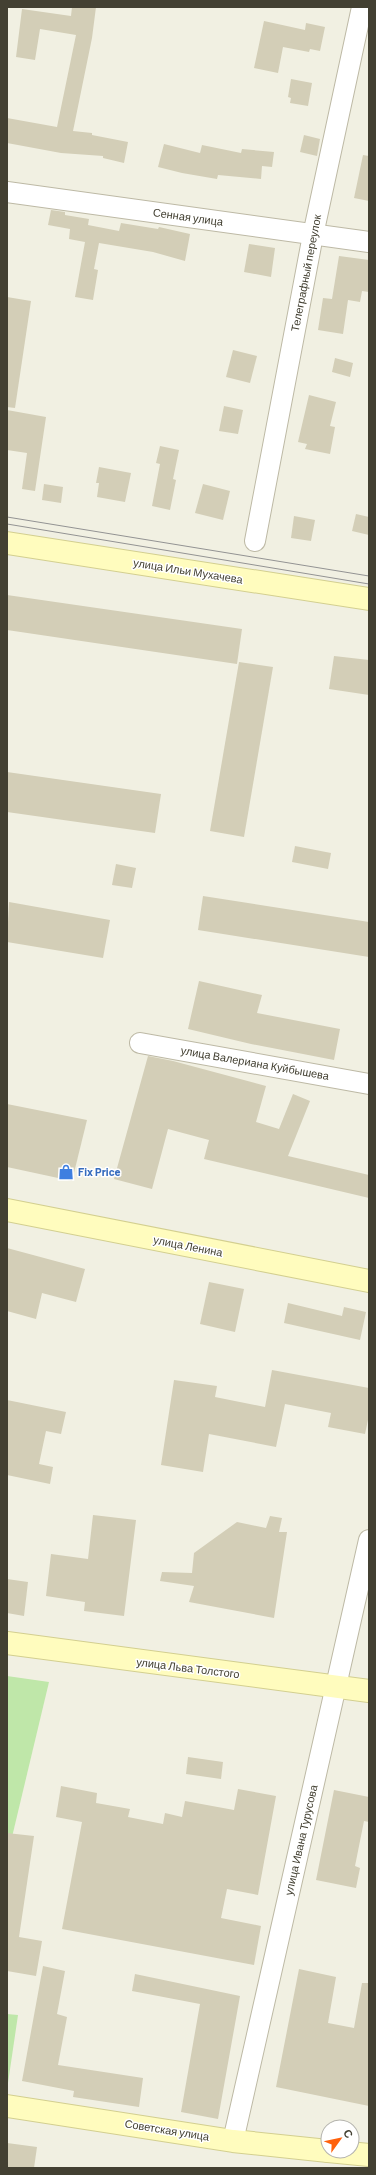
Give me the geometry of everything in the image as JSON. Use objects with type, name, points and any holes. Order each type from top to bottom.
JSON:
[{"type":"street","name":"Телеграфный переулок","points":[[255,541],[313,235],[362,7]]},
{"type":"street","name":"Сенная улица","points":[[7,192],[369,242]]},
{"type":"street","name":"улица Ильи Мухачева","points":[[7,543],[369,600]]},
{"type":"street","name":"улица Валериана Куйбышева","points":[[140,1043],[369,1084]]},
{"type":"street","name":"улица Ленина","points":[[7,1210],[369,1282]]},
{"type":"street","name":"улица Ивана Турусова","points":[[233,2141],[369,1540]]},
{"type":"street","name":"улица Льва Толстого","points":[[7,1643],[137,1662],[369,1691]]},
{"type":"street","name":"Советская улица","points":[[7,2106],[233,2141],[320,2150]]},
{"type":"green space","points":[[7,1676],[49,1682],[7,1858]]},
{"type":"green space","points":[[7,2014],[18,2015],[8,2083],[7,2083]]},
{"type":"building","points":[[72,7],[96,7],[92,38],[73,131],[92,133],[92,135],[128,142],[124,163],[103,158],[103,156],[61,153],[7,143],[7,118],[57,127],[76,35],[40,29],[35,60],[16,57],[22,9],[71,16]]},
{"type":"building","points":[[264,21],[305,30],[306,23],[325,27],[320,51],[310,49],[309,52],[283,47],[278,73],[254,68]]},
{"type":"building","points":[[291,79],[312,83],[308,106],[290,103],[291,98],[288,97]]},
{"type":"building","points":[[304,135],[320,139],[317,156],[300,152]]},
{"type":"building","points":[[164,144],[200,153],[202,145],[241,153],[242,149],[274,152],[272,167],[262,166],[261,179],[218,175],[217,179],[182,173],[158,167]]},
{"type":"building","points":[[363,155],[369,156],[369,201],[354,198]]},
{"type":"building","points":[[51,210],[65,212],[65,215],[89,219],[88,225],[119,231],[121,223],[158,229],[159,227],[190,234],[185,261],[153,252],[99,243],[94,269],[98,270],[93,300],[75,297],[85,242],[69,239],[70,229],[48,225]]},
{"type":"building","points":[[249,244],[275,248],[271,277],[244,272]]},
{"type":"building","points":[[339,256],[369,260],[369,292],[362,291],[360,302],[348,300],[343,334],[318,330],[323,298],[332,299]]},
{"type":"building","points":[[7,297],[31,301],[15,408],[7,407]]},
{"type":"building","points":[[233,350],[257,356],[250,383],[226,377]]},
{"type":"building","points":[[335,358],[353,363],[350,377],[332,372]]},
{"type":"building","points":[[309,395],[336,402],[330,426],[335,427],[330,454],[305,449],[307,444],[298,442]]},
{"type":"building","points":[[224,406],[243,410],[238,434],[219,431]]},
{"type":"building","points":[[7,410],[46,417],[35,491],[22,489],[27,453],[7,450]]},
{"type":"building","points":[[160,446],[179,450],[173,479],[176,480],[170,510],[152,506],[160,464],[156,463]]},
{"type":"building","points":[[99,467],[131,473],[125,502],[97,497],[99,483],[96,483]]},
{"type":"building","points":[[44,484],[63,487],[61,503],[42,500]]},
{"type":"building","points":[[203,484],[230,491],[223,520],[195,513]]},
{"type":"building","points":[[356,514],[369,517],[369,535],[352,531]]},
{"type":"building","points":[[294,516],[315,520],[311,541],[291,538]]},
{"type":"building","points":[[7,595],[242,629],[237,664],[7,630]]},
{"type":"building","points":[[334,656],[369,660],[369,695],[329,689]]},
{"type":"building","points":[[239,662],[273,667],[244,837],[210,831]]},
{"type":"building","points":[[7,772],[161,794],[155,833],[7,812]]},
{"type":"building","points":[[295,846],[331,853],[328,869],[292,862]]},
{"type":"building","points":[[116,864],[136,868],[132,888],[112,885]]},
{"type":"building","points":[[203,896],[369,922],[369,957],[198,930]]},
{"type":"building","points":[[9,902],[110,920],[103,958],[7,942]]},
{"type":"building","points":[[199,981],[262,995],[257,1013],[340,1029],[334,1060],[251,1044],[188,1029]]},
{"type":"building","points":[[148,1056],[173,1061],[266,1086],[256,1122],[279,1129],[293,1094],[310,1101],[288,1156],[369,1175],[369,1198],[204,1159],[209,1140],[168,1129],[152,1189],[114,1179]]},
{"type":"building","points":[[7,1104],[87,1120],[72,1181],[7,1167]]},
{"type":"building","points":[[7,1248],[85,1269],[76,1302],[42,1293],[36,1319],[7,1311]]},
{"type":"building","points":[[209,1282],[244,1289],[235,1332],[200,1324]]},
{"type":"building","points":[[288,1303],[342,1316],[344,1307],[366,1312],[360,1340],[284,1323]]},
{"type":"building","points":[[272,1370],[369,1388],[369,1415],[365,1434],[328,1427],[331,1413],[285,1404],[276,1447],[209,1434],[203,1472],[161,1465],[174,1380],[217,1386],[215,1397],[265,1407]]},
{"type":"building","points":[[7,1400],[66,1412],[61,1434],[46,1431],[39,1464],[53,1467],[50,1484],[7,1475]]},
{"type":"building","points":[[93,1515],[136,1520],[124,1616],[84,1611],[85,1602],[46,1596],[51,1554],[88,1559]]},
{"type":"building","points":[[270,1516],[282,1518],[279,1532],[287,1532],[274,1618],[189,1602],[194,1586],[160,1581],[162,1572],[192,1573],[194,1553],[237,1522],[266,1528]]},
{"type":"building","points":[[7,1579],[28,1582],[24,1616],[7,1613]]},
{"type":"building","points":[[188,1757],[223,1762],[221,1779],[186,1774]]},
{"type":"building","points":[[61,1786],[97,1793],[96,1803],[130,1809],[128,1817],[163,1824],[165,1813],[182,1817],[185,1801],[234,1810],[238,1789],[276,1796],[258,1895],[227,1889],[221,1918],[261,1926],[254,1965],[62,1929],[82,1822],[56,1817]]},
{"type":"building","points":[[334,1790],[369,1797],[369,1822],[364,1821],[355,1866],[360,1868],[356,1888],[316,1880]]},
{"type":"building","points":[[7,1833],[34,1836],[19,1937],[42,1941],[36,1976],[7,1971]]},
{"type":"building","points":[[43,1966],[65,1971],[57,2014],[67,2017],[58,2065],[143,2078],[139,2107],[73,2097],[74,2091],[22,2081]]},
{"type":"building","points":[[299,1969],[336,1977],[328,2023],[354,2028],[362,1983],[369,1983],[369,2106],[276,2087]]},
{"type":"building","points":[[135,1974],[240,1996],[218,2119],[181,2112],[200,2004],[132,1991]]},
{"type":"building","points":[[7,2143],[37,2147],[34,2168],[7,2168]]},
{"type":"tram line","points":[[7,517],[369,576]]},
{"type":"tram line","points":[[7,524],[369,584]]},
{"type":"place","name":"Fix Price","points":[[66,1172]]}]
